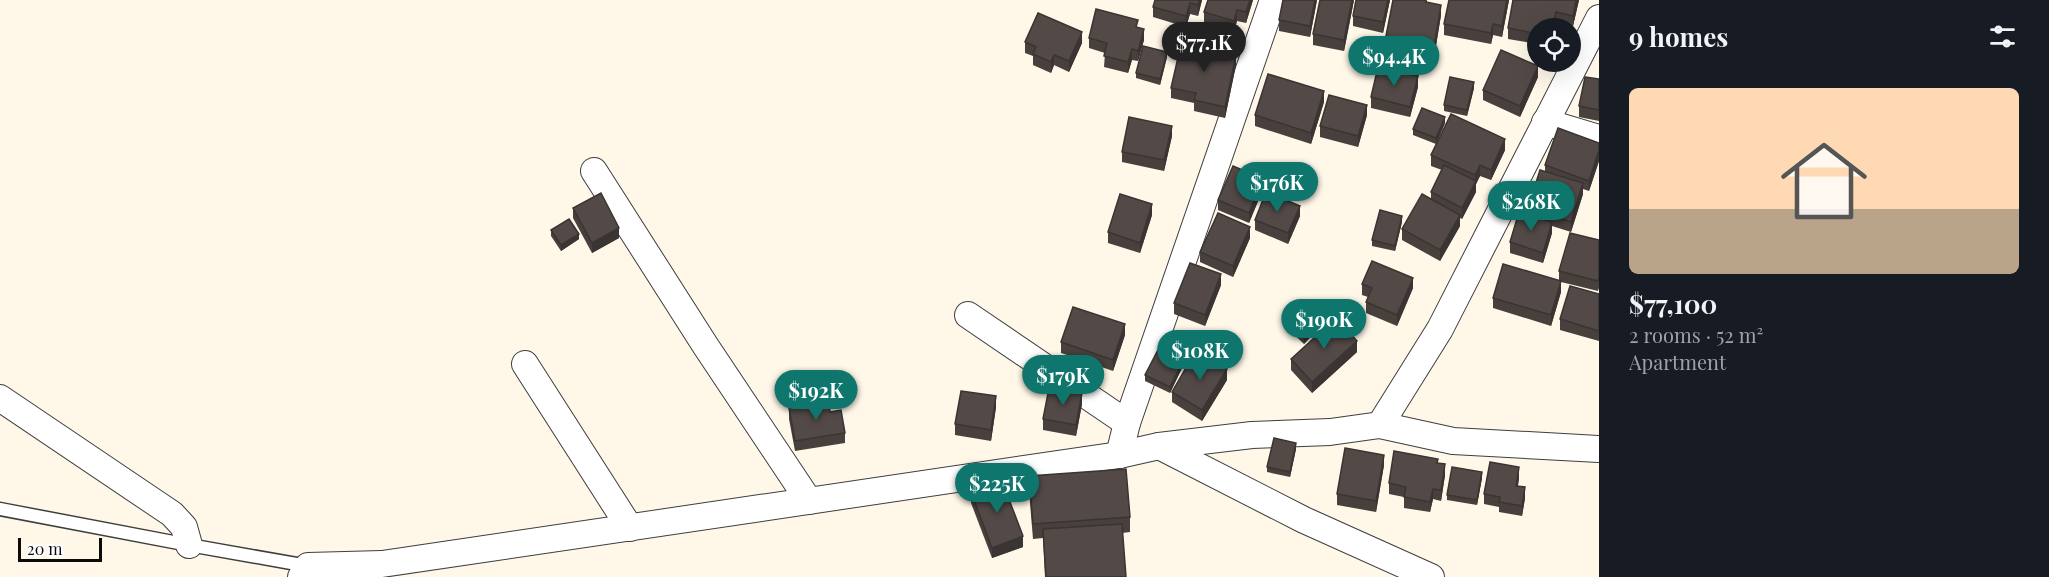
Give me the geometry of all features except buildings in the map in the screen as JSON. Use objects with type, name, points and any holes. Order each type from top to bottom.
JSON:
[{"type":"street","points":[[1119,455],[1127,423],[1273,0]]},
{"type":"street","points":[[1380,425],[1440,329],[1599,18]]},
{"type":"street","points":[[1545,122],[1599,138]]},
{"type":"street","points":[[594,171],[705,345],[809,501]]},
{"type":"street","points":[[968,315],[1127,423]]},
{"type":"street","points":[[525,364],[630,528]]},
{"type":"street","points":[[0,398],[172,514],[184,526],[189,545]]},
{"type":"street","points":[[305,571],[384,571],[630,528],[1119,455],[1159,446],[1252,435],[1330,432],[1380,425],[1453,441],[1599,449]]},
{"type":"street","points":[[1159,446],[1304,520],[1431,577]]},
{"type":"lane","points":[[0,509],[189,545],[305,571]]}]
